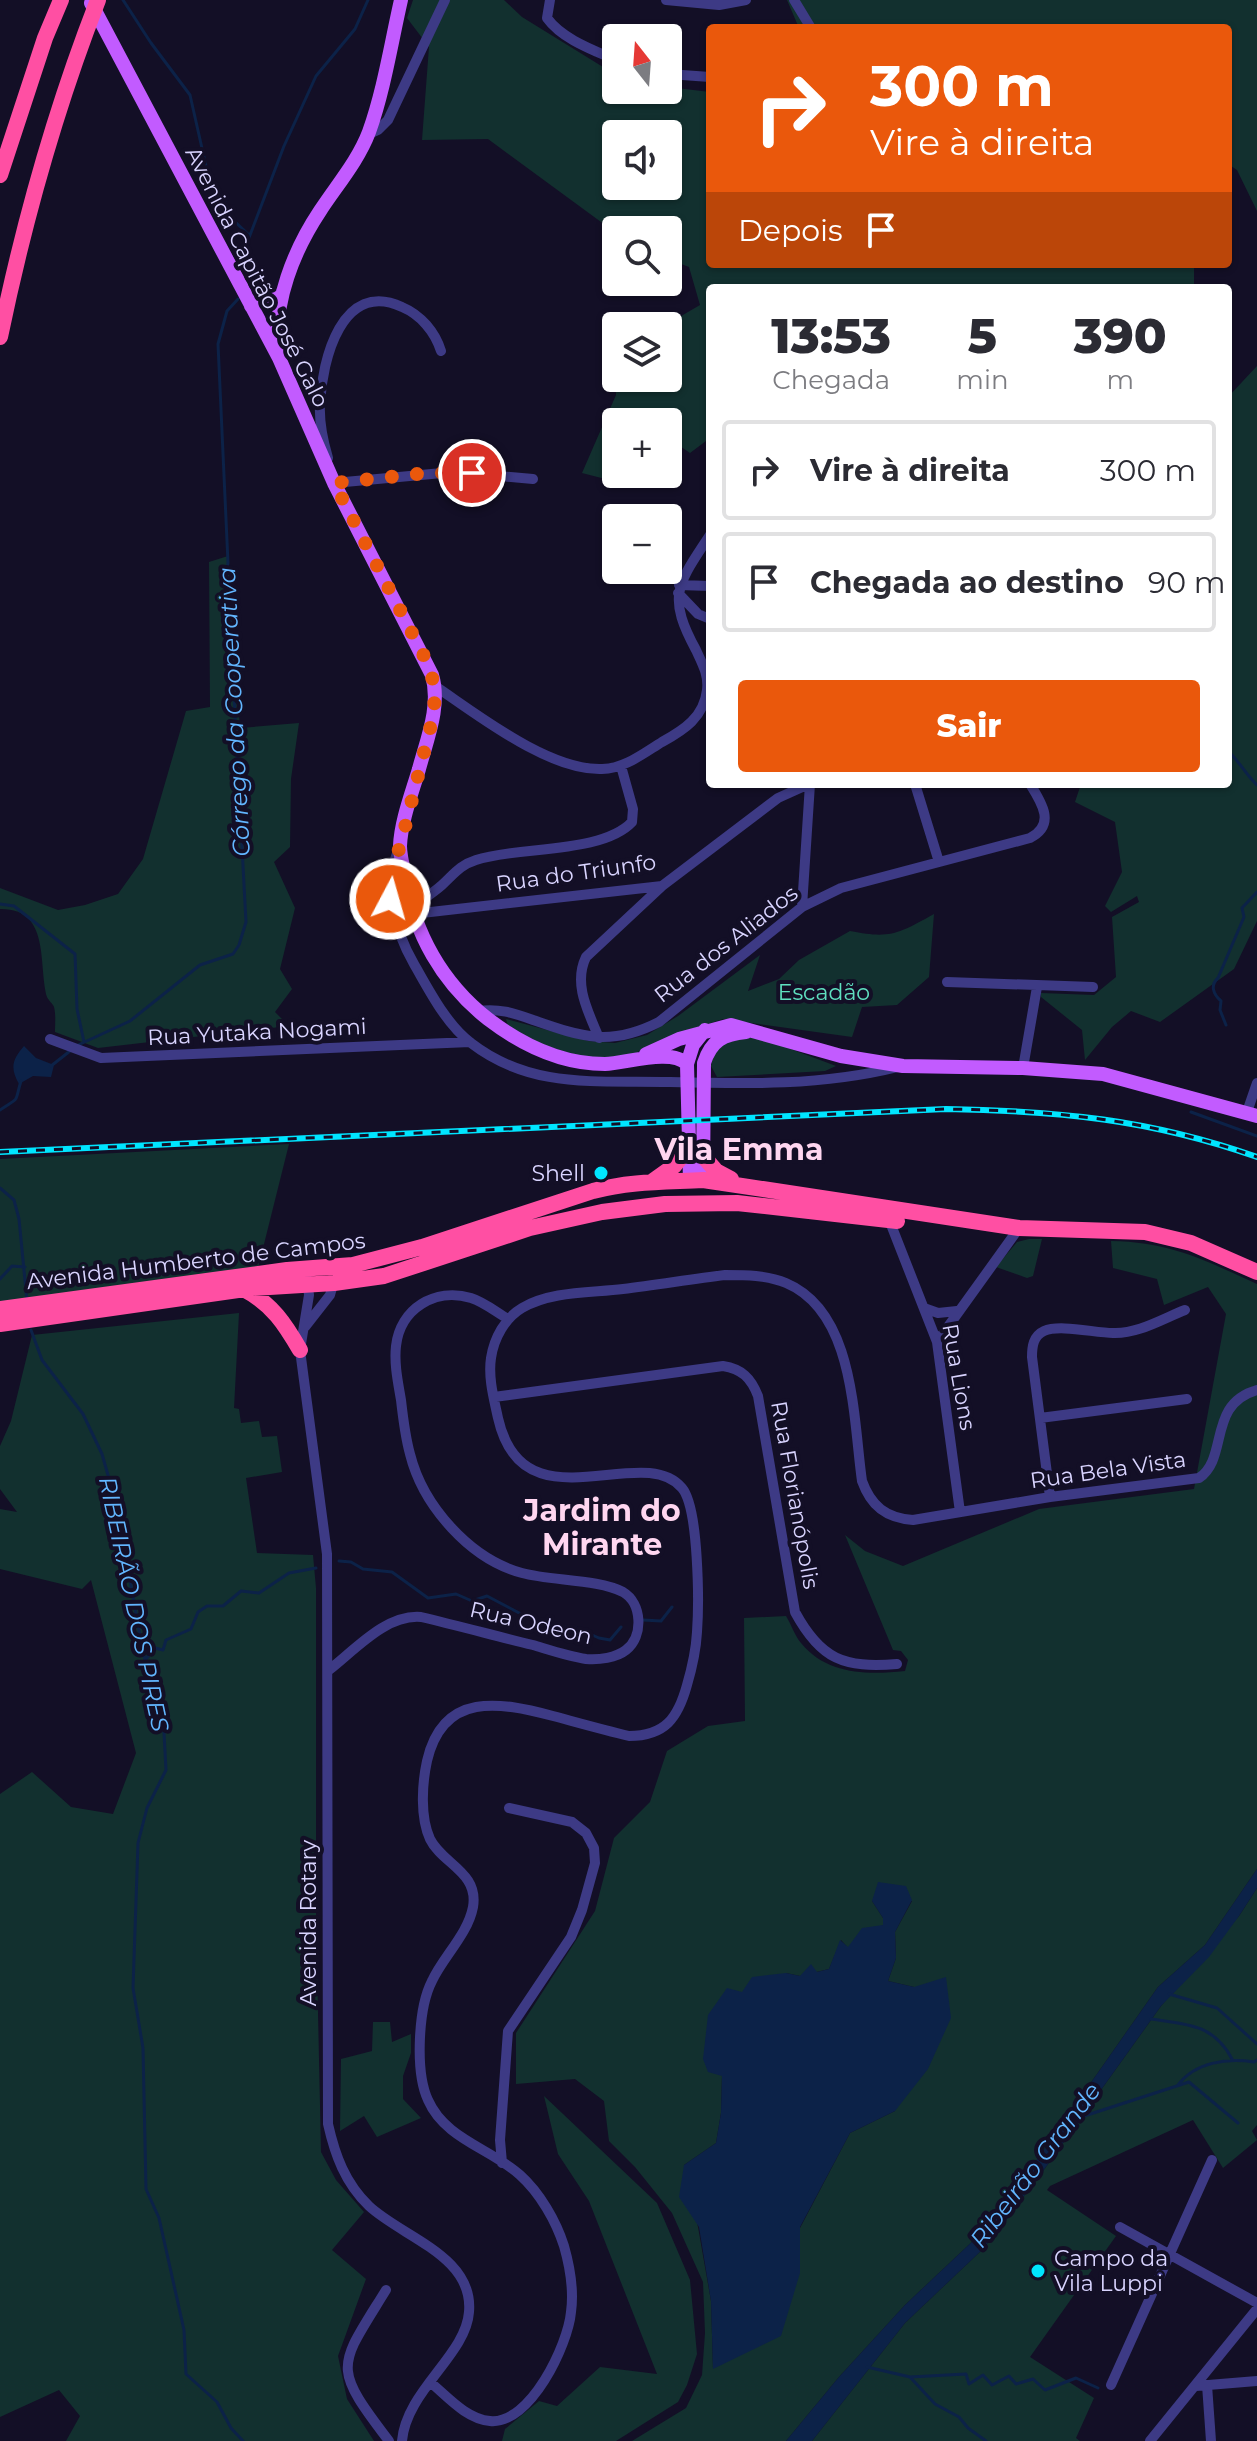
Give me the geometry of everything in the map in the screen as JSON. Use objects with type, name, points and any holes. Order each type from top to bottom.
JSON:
[{"type":"highway","points":[[0,175],[45,38],[61,0]]},
{"type":"highway","points":[[0,337],[34,187],[71,69],[98,0]]},
{"type":"highway","points":[[653,1181],[674,1166],[688,1141]]},
{"type":"highway","points":[[704,1157],[716,1171],[744,1185]]},
{"type":"highway","name":"Avenida Humberto de Campos","points":[[335,1275],[618,1184],[653,1181],[744,1185],[887,1214],[1017,1232],[1101,1229],[1167,1236],[1191,1243],[1257,1272]]},
{"type":"highway","points":[[665,1204],[695,1182],[712,1203]]},
{"type":"highway","points":[[602,1212],[599,1196],[618,1184]]},
{"type":"highway","name":"Avenida Humberto de Campos","points":[[0,1309],[307,1276],[384,1276],[530,1228],[602,1212],[665,1204],[712,1203],[887,1214]]},
{"type":"highway","name":"Avenida Humberto de Campos","points":[[0,1324],[243,1289],[307,1276]]},
{"type":"highway","points":[[243,1289],[263,1299],[282,1319],[300,1350]]},
{"type":"main road","name":"Avenida Capitão José Galo","points":[[90,0],[279,358],[336,482],[425,658],[435,686],[434,713],[400,847],[412,910],[424,941],[440,970],[478,1011],[520,1042],[581,1061],[623,1063]]},
{"type":"main road","points":[[279,358],[277,321],[282,294],[318,214],[356,160],[369,134],[401,0]]},
{"type":"main road","points":[[251,306],[282,294]]},
{"type":"main road","points":[[264,329],[277,321]]},
{"type":"main road","name":"Avenida Capitão José Galo","points":[[686,1042],[705,1030],[731,1025],[841,1056],[903,1066],[1023,1068],[1103,1074],[1252,1114]]},
{"type":"main road","points":[[695,1182],[704,1157],[704,1066],[710,1047],[715,1041],[732,1034],[755,1032]]},
{"type":"main road","points":[[686,1042],[688,1141],[695,1182]]},
{"type":"main road","points":[[623,1063],[686,1042],[698,1049],[704,1066]]},
{"type":"main road","points":[[623,1063],[667,1055],[678,1056],[687,1068]]},
{"type":"street","points":[[369,134],[378,130],[393,112],[445,0]]},
{"type":"street","points":[[550,0],[547,18],[553,26],[602,53]]},
{"type":"street","points":[[666,0],[719,5],[746,0]]},
{"type":"street","points":[[794,0],[809,24]]},
{"type":"street","points":[[682,75],[706,77]]},
{"type":"street","points":[[441,351],[437,338],[429,328],[407,309],[394,303],[377,301],[360,305],[349,313],[331,345],[324,368],[320,407],[327,455],[336,482],[453,472],[533,479]]},
{"type":"street","points":[[706,542],[679,589],[680,619],[706,671]]},
{"type":"street","points":[[679,589],[706,586]]},
{"type":"street","points":[[679,589],[698,614],[706,617]]},
{"type":"street","points":[[435,686],[538,752],[579,766],[602,769],[621,766],[705,716]]},
{"type":"street","points":[[412,910],[442,886],[456,869],[481,858],[567,845],[623,831],[632,822],[633,809],[621,766]]},
{"type":"street","name":"Rua do Triunfo","points":[[412,910],[662,886],[778,798],[801,788]]},
{"type":"street","points":[[802,907],[810,788]]},
{"type":"street","points":[[916,788],[939,862]]},
{"type":"street","name":"Rua dos Aliados","points":[[478,1011],[502,1009],[599,1038],[617,1039],[637,1033],[659,1022],[802,907],[841,888],[1041,833],[1044,814],[1032,788]]},
{"type":"street","name":"Avenida Capitão José Galo","points":[[400,847],[393,863],[390,899],[411,958],[433,997],[470,1042],[510,1066],[536,1075],[601,1083],[799,1083],[836,1080],[903,1066]]},
{"type":"street","points":[[599,1038],[585,1001],[579,971],[586,957],[662,886]]},
{"type":"street","points":[[947,982],[1093,987]]},
{"type":"street","points":[[1023,1068],[1037,987]]},
{"type":"street","name":"Rua Yutaka Nogami","points":[[50,1039],[101,1058],[470,1042]]},
{"type":"street","points":[[1252,1114],[1257,1083]]},
{"type":"street","name":"Rua Lions","points":[[887,1214],[937,1342],[960,1512]]},
{"type":"street","points":[[937,1342],[1017,1232]]},
{"type":"street","points":[[303,1329],[330,1295],[335,1275]]},
{"type":"street","name":"Rua Bela Vista","points":[[508,1319],[538,1301],[564,1295],[725,1275],[748,1275],[786,1283],[816,1305],[838,1338],[845,1363],[862,1481],[868,1497],[878,1509],[895,1518],[913,1520],[1050,1497],[1199,1478],[1209,1467],[1231,1407],[1249,1392],[1257,1390]]},
{"type":"street","name":"Avenida Rotary","points":[[307,1276],[309,1295],[300,1350],[327,1554],[328,2124],[335,2153],[349,2182],[369,2206],[446,2260],[462,2276],[469,2295],[469,2314],[463,2332],[411,2408],[404,2424],[402,2441]]},
{"type":"street","name":"Rua Odeon","points":[[329,1670],[389,1623],[409,1616],[585,1659],[614,1656],[626,1651],[633,1642],[639,1616],[627,1594],[612,1588],[521,1573],[495,1563],[462,1538],[420,1482],[410,1456],[396,1364],[398,1333],[407,1316],[421,1303],[452,1294],[473,1298],[508,1319]]},
{"type":"street","points":[[924,1308],[938,1313],[957,1311]]},
{"type":"street","points":[[1050,1497],[1032,1357],[1032,1346],[1037,1336],[1044,1330],[1055,1329],[1115,1334],[1127,1332],[1185,1310]]},
{"type":"street","points":[[430,2382],[472,2417],[493,2422],[513,2414],[547,2376],[564,2343],[571,2312],[571,2283],[564,2244],[543,2202],[520,2175],[453,2132],[439,2118],[423,2085],[421,2034],[424,2005],[431,1983],[467,1923],[473,1907],[468,1879],[435,1848],[426,1826],[425,1780],[430,1748],[451,1718],[470,1707],[491,1704],[514,1706],[629,1736],[646,1736],[660,1730],[673,1718],[682,1701],[691,1671],[697,1631],[694,1525],[690,1504],[682,1488],[669,1478],[647,1473],[567,1478],[529,1467],[515,1457],[507,1445],[494,1397],[490,1360],[508,1319]]},
{"type":"street","name":"Rua Florianópolis","points":[[494,1397],[723,1366],[735,1368],[753,1383],[758,1396],[795,1612],[809,1637],[826,1653],[849,1664],[897,1664]]},
{"type":"street","points":[[1040,1418],[1187,1399]]},
{"type":"street","points":[[502,2163],[500,2140],[508,2031],[571,1937],[595,1863],[594,1848],[586,1833],[572,1822],[509,1808]]},
{"type":"street","points":[[1111,2385],[1212,2160]]},
{"type":"street","points":[[1120,2227],[1257,2306],[1201,2386],[1150,2441]]},
{"type":"street","points":[[386,2290],[350,2349],[346,2363],[353,2390],[389,2441]]},
{"type":"street","points":[[1201,2386],[1257,2381]]},
{"type":"street","points":[[1201,2386],[1211,2441]]},
{"type":"green space","points":[[413,0],[504,0],[522,17],[602,66],[602,104],[682,104],[682,89],[706,92],[706,268],[1194,268],[1194,284],[706,284],[706,441],[690,453],[682,448],[682,408],[610,408],[616,392],[682,392],[682,316],[700,305],[689,267],[682,264],[682,216],[602,216],[602,223],[488,139],[422,140],[429,47],[407,18]]},
{"type":"green space","points":[[787,0],[1257,0],[1257,211],[1237,170],[1232,167],[1232,24],[797,24]]},
{"type":"green space","points":[[1257,366],[1257,921],[1234,969],[1160,1022],[1131,1011],[1112,1027],[1085,1060],[1082,1030],[1041,997],[1041,993],[1094,995],[1116,977],[1112,917],[1139,902],[1137,896],[1111,912],[1105,906],[1122,872],[1115,822],[1075,802],[1080,788],[1232,788],[1232,393]]},
{"type":"green space","points":[[602,427],[602,478],[582,473]]},
{"type":"green space","points":[[228,556],[240,728],[299,723],[291,779],[290,847],[274,862],[295,908],[280,969],[292,989],[275,1012],[289,1026],[98,1048],[55,1032],[55,1010],[47,997],[35,928],[28,918],[16,911],[0,909],[0,888],[58,910],[85,905],[118,894],[143,859],[186,711],[210,707],[209,562]]},
{"type":"green space","name":"Escadão","points":[[934,914],[929,977],[897,1005],[862,1007],[852,1037],[723,1019],[628,1056],[591,1059],[525,1040],[508,1026],[506,1019],[588,1041],[615,1043],[647,1035],[678,1016],[760,955],[748,991],[779,979],[799,960],[850,931],[875,935],[894,933]]},
{"type":"green space","points":[[747,1036],[764,1039],[836,1066],[825,1071],[717,1077],[711,1066],[714,1052],[728,1041]]},
{"type":"green space","points":[[289,1144],[258,1268],[0,1304],[0,1159]]},
{"type":"green space","points":[[1042,1239],[1033,1276],[1027,1278],[996,1267],[1017,1242]]},
{"type":"green space","points":[[1111,1241],[1132,1242],[1187,1254],[1257,1284],[1257,1869],[1205,1945],[1158,1987],[1029,2171],[975,2239],[905,2305],[786,2441],[632,2441],[686,2408],[702,2375],[705,2333],[703,2282],[672,2213],[635,2167],[609,2141],[604,2101],[575,2079],[516,2084],[516,2033],[595,1911],[614,1838],[650,1802],[667,1751],[708,1726],[745,1721],[744,1618],[786,1616],[811,1654],[836,1667],[877,1673],[905,1671],[908,1660],[901,1651],[893,1650],[845,1535],[865,1551],[903,1566],[1039,1509],[1194,1489],[1226,1314],[1208,1287],[1164,1305],[1157,1279],[1113,1268]],"holes":[[[872,1901],[912,1901],[895,1932],[896,1958],[888,1981],[914,1987],[895,2111],[850,2133],[800,2228],[799,2273],[713,2368],[711,2301],[684,2165],[716,2143],[722,2075],[786,1973],[800,1976],[829,1969],[841,1940],[848,1948],[883,1925],[883,1918]]]},
{"type":"green space","points":[[239,1313],[234,1408],[239,1409],[241,1423],[259,1421],[262,1437],[277,1436],[282,1472],[246,1478],[257,1553],[313,1555],[316,1588],[316,1919],[321,2152],[336,2180],[364,2212],[332,2250],[366,2279],[338,2356],[347,2399],[374,2441],[66,2441],[80,2416],[59,2390],[0,2417],[0,1794],[32,1772],[71,1807],[113,1814],[136,1753],[91,1580],[82,1589],[0,1569],[0,1509],[17,1512],[0,1489],[0,1446],[11,1421],[32,1335]]},
{"type":"green space","points":[[1257,1888],[1257,2125],[1252,2131],[1257,2140],[1223,2168],[1193,2120],[1047,2190],[1116,2236],[1030,2357],[1094,2398],[1076,2438],[1080,2441],[812,2441],[905,2323],[984,2248],[1161,2006],[1239,1916]]},
{"type":"green space","points":[[373,2022],[390,2022],[392,2042],[411,2034],[411,2053],[403,2076],[403,2099],[421,2118],[377,2137],[364,2116],[340,2131],[341,2059],[372,2051]]},
{"type":"green space","points":[[544,2096],[657,2203],[690,2280],[697,2354],[687,2385],[678,2402],[616,2441],[502,2441],[505,2429],[539,2401],[557,2406],[600,2367],[657,2374],[589,2201],[558,2154]]},
{"type":"water","points":[[24,1046],[36,1058],[54,1065],[51,1077],[33,1076],[19,1084],[14,1064]]},
{"type":"water","name":"Ribeirão Grande","points":[[1257,1869],[1257,1888],[1239,1916],[1209,1957],[1161,2006],[984,2248],[905,2323],[812,2441],[786,2441],[905,2305],[975,2239],[1029,2171],[1158,1987],[1205,1945]]},
{"type":"water","points":[[878,1882],[906,1886],[912,1900],[895,1932],[896,1958],[888,1981],[914,1987],[946,1977],[951,2018],[928,2069],[895,2111],[850,2133],[800,2227],[800,2273],[781,2336],[713,2369],[711,2301],[699,2227],[679,2197],[684,2165],[716,2143],[721,2113],[722,2076],[708,2072],[703,2059],[708,2015],[727,1988],[742,1992],[752,1977],[786,1973],[800,1976],[811,1964],[817,1972],[829,1969],[840,1940],[848,1947],[862,1928],[883,1925],[883,1918],[872,1901]]},
{"type":"waterway","points":[[123,0],[190,95],[208,175],[225,201],[229,216],[249,235]]},
{"type":"waterway","name":"Córrego da Cooperativa","points":[[247,267],[247,243],[284,146],[316,76],[355,29],[368,0]]},
{"type":"waterway","name":"Córrego da Cooperativa","points":[[76,1046],[130,1021],[200,965],[233,954],[246,922],[229,602],[225,579],[228,563],[218,344],[227,311],[238,299]]},
{"type":"waterway","points":[[1232,756],[1257,785]]},
{"type":"waterway","points":[[1226,1025],[1214,984],[1244,917],[1242,908],[1257,892]]},
{"type":"waterway","name":"RIBEIRÃO DOS PIRES","points":[[0,904],[14,906],[75,954],[77,1009],[84,1042]]},
{"type":"waterway","name":"RIBEIRÃO DOS PIRES","points":[[51,1066],[70,1051]]},
{"type":"waterway","name":"RIBEIRÃO DOS PIRES","points":[[0,1110],[16,1099],[21,1081]]},
{"type":"waterway","points":[[1191,1112],[1257,1136]]},
{"type":"waterway","name":"RIBEIRÃO DOS PIRES","points":[[0,1188],[14,1200],[19,1219],[27,1301]]},
{"type":"waterway","points":[[0,1279],[12,1266],[25,1267]]},
{"type":"waterway","name":"RIBEIRÃO DOS PIRES","points":[[31,1330],[42,1360],[83,1414],[102,1454],[117,1507],[143,1653],[163,1714],[166,1770],[147,1808],[138,1843],[133,1988],[143,2048],[146,2189],[159,2218],[184,2330],[186,2374],[217,2402],[231,2428],[243,2441]]},
{"type":"waterway","points":[[339,1561],[351,1562],[363,1569],[392,1572],[428,1598],[456,1594],[472,1601],[487,1596],[542,1625],[574,1627],[610,1640],[621,1627]]},
{"type":"waterway","points":[[145,1660],[155,1648],[163,1650],[166,1640],[191,1629],[198,1612],[207,1606],[223,1606],[241,1591],[259,1593],[289,1573],[316,1568]]},
{"type":"waterway","points":[[643,1620],[661,1621],[672,1607]]},
{"type":"waterway","points":[[1169,1994],[1217,2008],[1257,2044]]},
{"type":"waterway","points":[[1151,2019],[1208,2032],[1225,2047],[1232,2059]]},
{"type":"waterway","points":[[1178,2085],[1193,2071],[1212,2063],[1257,2060]]},
{"type":"waterway","name":"Ribeirão Grande","points":[[1078,2118],[1189,2082],[1238,2123]]},
{"type":"waterway","points":[[867,2367],[910,2377],[935,2404],[959,2417],[986,2441]]},
{"type":"waterway","points":[[910,2377],[966,2374],[969,2384],[983,2375],[992,2385],[1009,2376],[1016,2384],[1033,2379],[1045,2390],[1076,2378],[1098,2388]]},
{"type":"railway","points":[[0,1152],[946,1109],[1027,1112],[1103,1120],[1179,1134],[1257,1157]]},
{"type":"place","name":"Shell","points":[[601,1173]]},
{"type":"place","name":"Campo da Vila Luppi","points":[[1038,2271]]},
{"type":"district","name":"Vila Emma","points":[[739,1149]]},
{"type":"district","name":"Jardim do Mirante","points":[[602,1527]]},
{"type":"route","points":[[390,899],[393,863],[400,847],[434,713],[435,686],[425,658],[334,483],[427,473],[472,473]]}]
